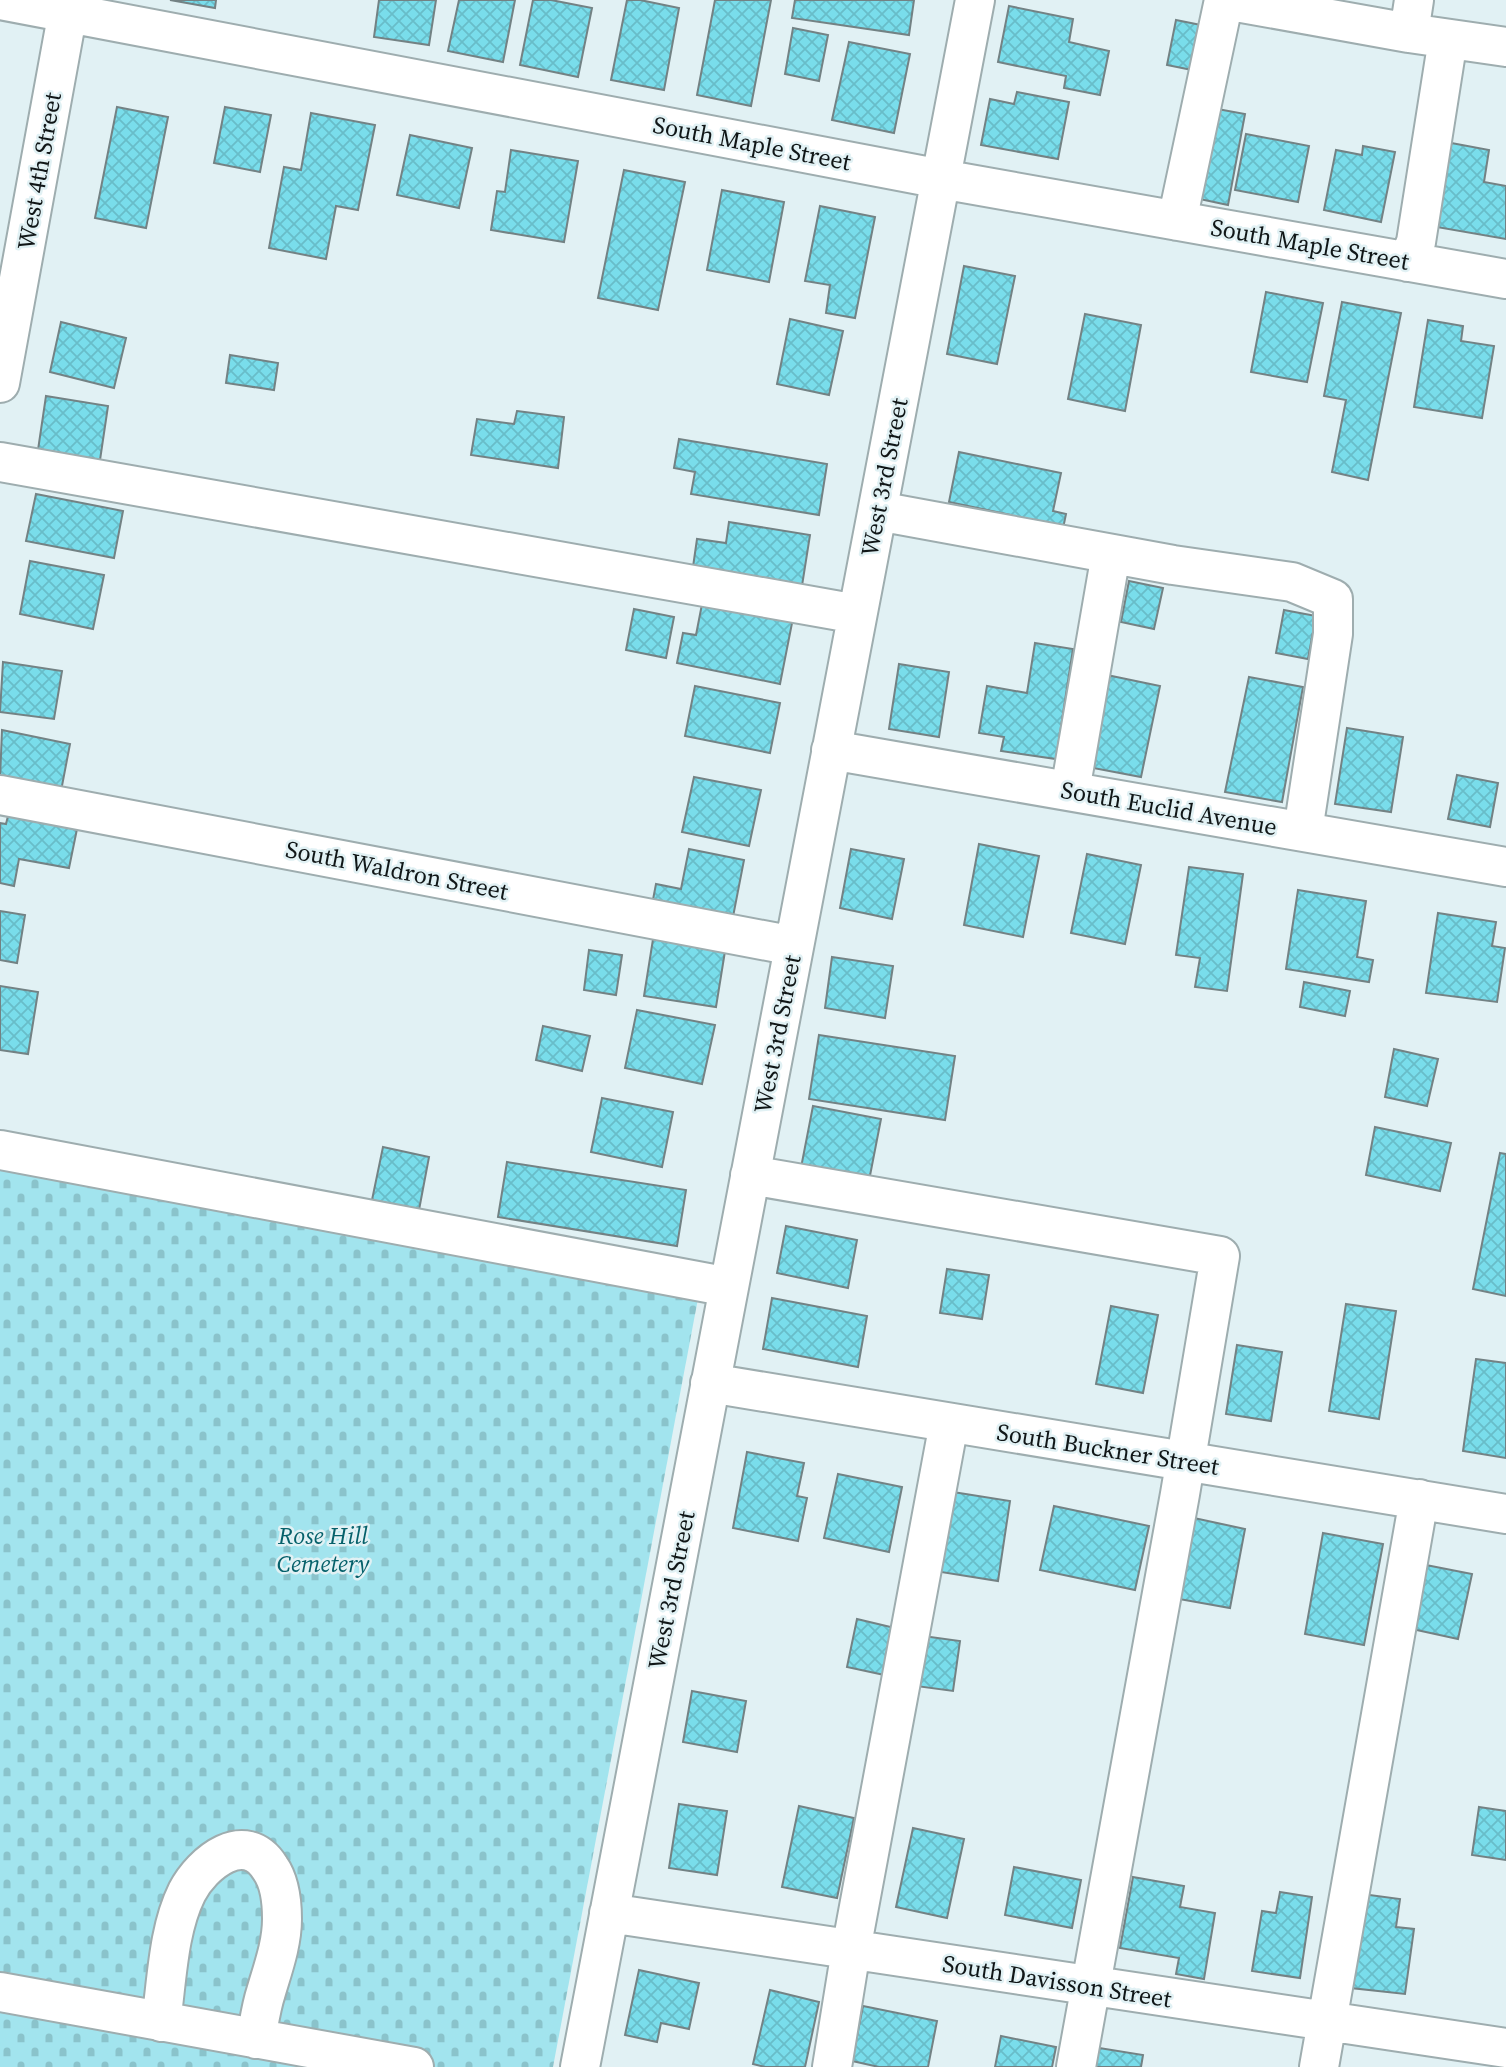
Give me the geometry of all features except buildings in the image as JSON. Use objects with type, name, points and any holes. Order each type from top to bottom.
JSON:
[{"type":"street","name":"South Maple Street","points":[[0,0],[69,6],[942,179],[1506,279]]},
{"type":"street","name":"West 3rd Street","points":[[580,2067],[975,0]]},
{"type":"street","points":[[1177,221],[1225,0],[1412,17],[1448,39],[1506,47]]},
{"type":"street","name":"West 4th Street","points":[[1,375],[69,6]]},
{"type":"street","points":[[1408,262],[1416,242],[1448,39]]},
{"type":"street","points":[[0,462],[857,614]]},
{"type":"street","points":[[877,511],[1111,554],[1292,582],[1333,599],[1333,634],[1303,831]]},
{"type":"street","points":[[1070,791],[1111,554]]},
{"type":"street","name":"South Euclid Avenue","points":[[831,750],[1506,866]]},
{"type":"street","name":"South Waldron Street","points":[[0,795],[794,946]]},
{"type":"street","points":[[0,1150],[729,1287]]},
{"type":"street","points":[[750,1175],[1220,1256],[1186,1461],[1076,2067]]},
{"type":"street","name":"South Buckner Street","points":[[710,1383],[1506,1514]]},
{"type":"street","points":[[832,2067],[851,1950],[949,1423]]},
{"type":"street","points":[[1319,2067],[1419,1499]]},
{"type":"street","points":[[161,2022],[177,1921],[187,1892],[207,1864],[219,1856],[230,1852],[251,1852],[270,1866],[281,1903],[282,1921],[278,1950],[265,1993],[256,2039]]},
{"type":"street","name":"South Davisson Street","points":[[609,1913],[1506,2048]]},
{"type":"street","points":[[0,1992],[414,2067]]},
{"type":"green space","name":"Rose Hill Cemetery","points":[[0,1157],[700,1288],[553,2067],[0,2067]]}]
